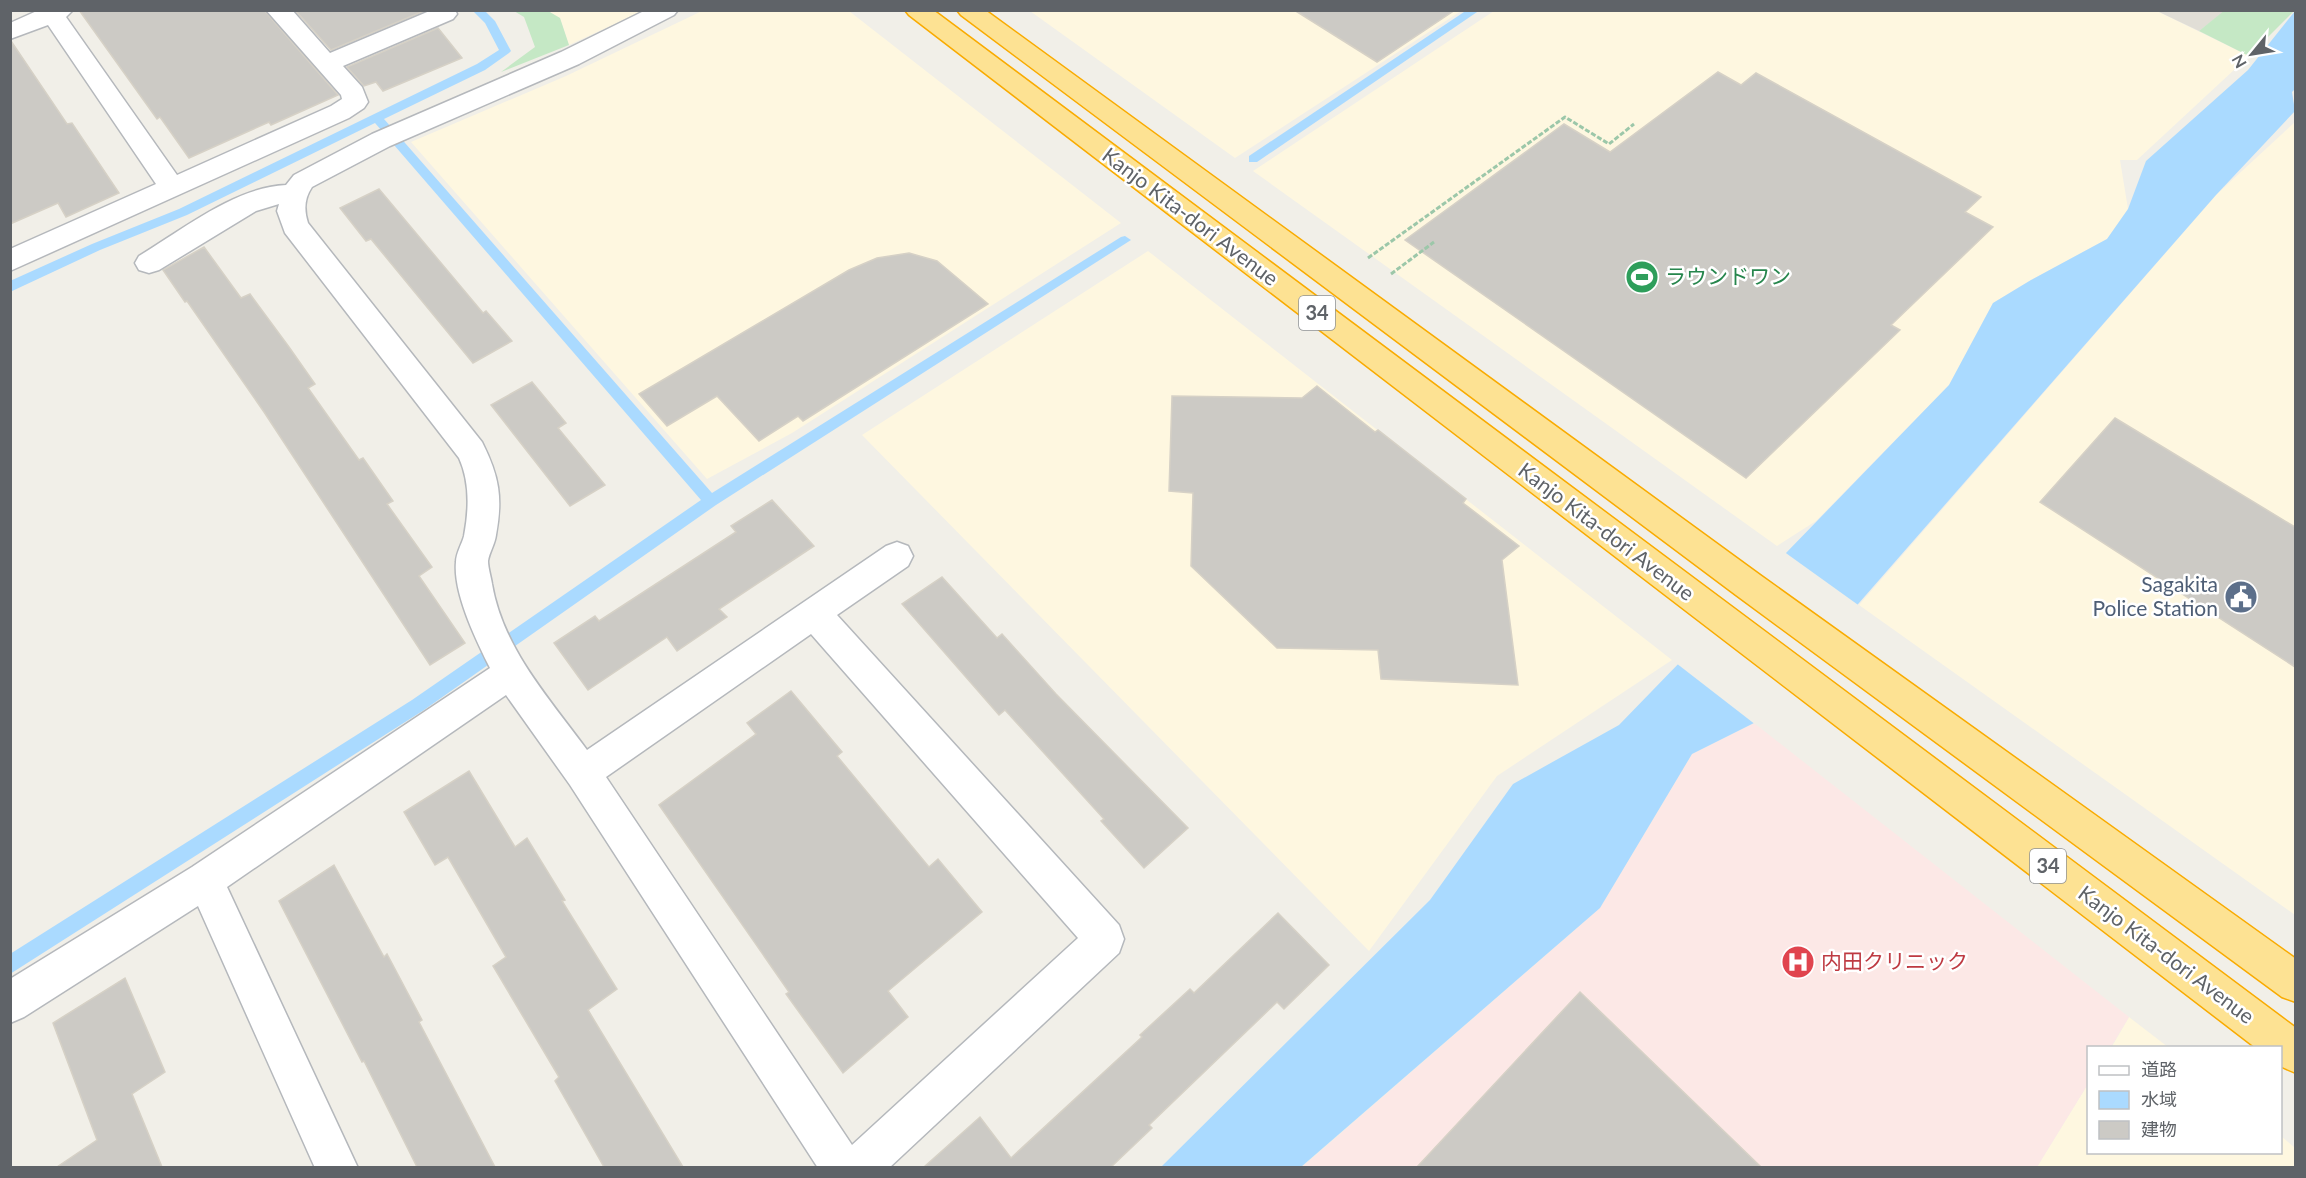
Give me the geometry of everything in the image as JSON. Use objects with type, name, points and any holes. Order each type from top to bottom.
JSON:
[{"type":"highway","name":"Kanjo Kita-dori Avenue","points":[[917,10],[2295,1053]]},
{"type":"highway","name":"Kanjo Kita-dori Avenue","points":[[969,10],[1831,646],[2295,983]]},
{"type":"street","points":[[10,261],[340,112],[355,102],[353,93],[278,10]]},
{"type":"street","points":[[666,10],[570,58],[391,135],[303,181],[294,194],[291,211],[295,226],[471,452],[481,472],[484,498],[480,536],[472,562],[477,594],[489,631],[510,673],[583,773],[843,1167]]},
{"type":"street","points":[[10,32],[57,13],[172,188]]},
{"type":"street","points":[[326,64],[446,14]]},
{"type":"street","points":[[149,262],[246,204],[271,195],[294,194]]},
{"type":"street","points":[[583,773],[897,556]]},
{"type":"street","points":[[815,614],[1105,939],[858,1167]]},
{"type":"street","points":[[10,1003],[205,880],[510,673]]},
{"type":"street","points":[[205,880],[337,1167]]},
{"type":"path","points":[[1364,261],[1565,117],[1609,144],[1634,124]]},
{"type":"path","points":[[1387,277],[1434,242]]},
{"type":"shaded area","points":[[548,11],[643,11],[569,45],[560,18]]},
{"type":"shaded area","points":[[702,11],[849,11],[1121,223],[792,433],[707,479],[411,142],[566,76]]},
{"type":"shaded area","points":[[1030,11],[1461,11],[1235,158]]},
{"type":"shaded area","points":[[1494,11],[2157,11],[2249,56],[2137,160],[2120,160],[2128,209],[2107,239],[1993,303],[1949,385],[1816,521],[1777,546],[1253,171]]},
{"type":"shaded area","points":[[2157,11],[2225,11],[2199,31]]},
{"type":"shaded area","points":[[2295,122],[2295,915],[1859,605],[2216,195]]},
{"type":"shaded area","points":[[1148,251],[1672,660],[1497,776],[1369,951],[862,435]]},
{"type":"shaded area","name":"内田クリニック","points":[[1754,723],[2129,1017],[2112,1046],[2087,1046],[2087,1086],[2037,1167],[1301,1168],[1600,908],[1692,754]]},
{"type":"shaded area","points":[[2129,1017],[2167,1046],[2112,1046]]},
{"type":"shaded area","points":[[2087,1086],[2087,1154],[2282,1154],[2282,1137],[2295,1148],[2295,1167],[2037,1167]]},
{"type":"green space","points":[[2225,10],[2294,11],[2249,56],[2199,31]]},
{"type":"green space","points":[[514,11],[548,11],[560,18],[569,45],[501,72],[535,47],[524,17]]},
{"type":"water","points":[[2295,11],[2296,88],[2292,92],[2295,111],[2216,195],[1754,723],[1692,754],[1600,908],[1301,1167],[1160,1168],[1430,900],[1513,784],[1619,725],[1949,385],[1993,303],[2107,239],[2128,209],[2146,161],[2248,70]]},
{"type":"pier","points":[[1783,551],[1861,607],[1756,725],[1676,663]]},
{"type":"building","points":[[79,10],[264,10],[338,95],[271,125],[269,122],[189,158],[160,117],[157,119]]},
{"type":"building","points":[[295,10],[423,10],[424,11],[331,50]]},
{"type":"building","points":[[1294,10],[1455,10],[1377,62]]},
{"type":"building","points":[[438,28],[462,58],[383,91],[376,82],[364,86],[347,67]]},
{"type":"building","points":[[11,41],[67,124],[72,123],[119,193],[66,217],[58,203],[10,224]]},
{"type":"building","points":[[1718,72],[1741,85],[1756,73],[1981,197],[1965,212],[1993,227],[1891,325],[1900,330],[1746,478],[1405,240],[1564,124],[1610,152]]},
{"type":"building","points":[[379,189],[483,313],[486,311],[512,341],[473,363],[371,239],[366,241],[340,208]]},
{"type":"building","points":[[204,247],[241,298],[250,294],[289,347],[315,384],[308,388],[359,460],[363,458],[393,501],[387,504],[432,567],[419,576],[465,643],[430,665],[264,412],[163,270]]},
{"type":"building","points":[[909,253],[937,261],[988,304],[803,421],[798,416],[759,441],[717,396],[667,426],[639,394],[849,270],[877,258]]},
{"type":"building","points":[[532,382],[566,423],[558,428],[605,485],[570,506],[491,405]]},
{"type":"building","points":[[1317,386],[1375,432],[1378,430],[1466,499],[1463,503],[1519,546],[1502,560],[1518,685],[1381,679],[1378,650],[1277,648],[1191,566],[1193,493],[1169,491],[1172,396],[1302,398]]},
{"type":"building","name":"Sagakita Police Station","points":[[2115,418],[2295,527],[2295,667],[2040,502]]},
{"type":"building","points":[[772,500],[814,546],[719,609],[727,617],[677,651],[667,637],[588,690],[554,643],[595,616],[599,621],[736,532],[731,526]]},
{"type":"building","points":[[942,577],[997,638],[1002,634],[1056,694],[1188,828],[1144,868],[1101,821],[1104,819],[1005,710],[999,715],[902,604]]},
{"type":"building","points":[[791,691],[842,752],[837,756],[929,867],[938,859],[982,912],[888,991],[908,1017],[843,1073],[786,994],[789,992],[659,805],[756,734],[747,723]]},
{"type":"building","points":[[469,771],[515,847],[527,838],[565,900],[562,901],[617,989],[588,1010],[683,1167],[604,1167],[555,1081],[559,1077],[493,966],[506,957],[448,857],[435,865],[404,812]]},
{"type":"building","points":[[334,865],[384,957],[387,954],[422,1020],[419,1022],[495,1167],[417,1167],[279,901]]},
{"type":"building","points":[[1278,913],[1329,965],[1284,1009],[1277,1002],[1149,1125],[1152,1128],[1111,1167],[924,1167],[980,1117],[1011,1158],[1142,1037],[1140,1035],[1190,989],[1194,993]]},
{"type":"building","points":[[125,978],[165,1072],[132,1094],[162,1167],[57,1167],[97,1140],[53,1023]]},
{"type":"building","points":[[1580,992],[1761,1167],[1417,1167]]},
{"type":"waterway","points":[[10,287],[96,247],[183,212],[481,67],[505,51],[490,21],[477,10]]},
{"type":"waterway","points":[[1253,159],[1475,10]]},
{"type":"waterway","points":[[377,118],[711,501]]},
{"type":"waterway","points":[[711,501],[1125,240]]},
{"type":"waterway","points":[[10,965],[418,705],[711,501]]},
{"type":"place","name":"ラウンドワン","points":[[1642,277]]},
{"type":"place","name":"Sagakita Police Station","points":[[2241,597]]},
{"type":"place","name":"内田クリニック","points":[[1798,962]]}]
